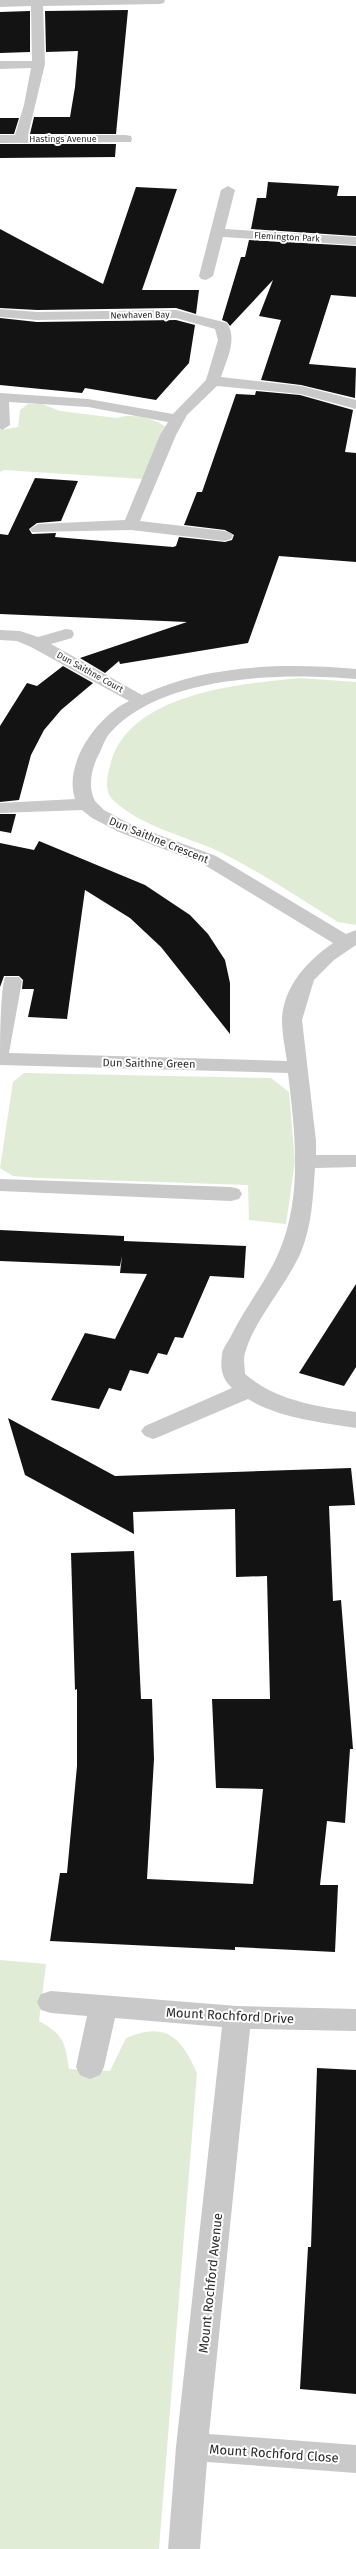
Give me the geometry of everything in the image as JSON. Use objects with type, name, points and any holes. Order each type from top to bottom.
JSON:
[{"type":"street","points":[[0,4],[31,2],[160,1]]},
{"type":"street","points":[[20,139],[36,89],[39,64],[31,2]]},
{"type":"street","points":[[0,65],[39,64]]},
{"type":"street","name":"Hastings Avenue","points":[[0,139],[126,139]]},
{"type":"street","points":[[206,276],[228,190]]},
{"type":"street","name":"Flemington Park","points":[[217,233],[356,241]]},
{"type":"street","name":"Newhaven Bay","points":[[0,313],[37,316],[176,314],[198,318],[222,326],[225,340],[213,382],[178,419],[168,435],[131,525]]},
{"type":"street","points":[[213,382],[301,390],[356,405]]},
{"type":"street","points":[[2,425],[1,397],[88,403],[178,419]]},
{"type":"street","points":[[38,529],[131,525],[225,536]]},
{"type":"street","name":"Dun Saithne Court","points":[[37,642],[66,634]]},
{"type":"street","name":"Dun Saithne Court","points":[[0,636],[20,636],[37,642],[143,702]]},
{"type":"street","points":[[0,808],[87,804],[83,794],[83,775],[88,756],[101,734],[120,714],[143,702],[186,684],[253,672],[290,670],[356,674]]},
{"type":"street","name":"Dun Saithne Crescent","points":[[87,804],[114,823],[205,858],[350,939],[305,978],[297,998],[292,1020],[306,1142],[302,1211],[290,1251],[275,1282],[248,1324],[233,1354],[234,1377],[247,1390],[264,1400],[311,1412],[356,1420]]},
{"type":"street","points":[[0,1052],[12,981]]},
{"type":"street","name":"Dun Saithne Green","points":[[0,1059],[298,1067]]},
{"type":"street","points":[[305,1162],[356,1161]]},
{"type":"street","points":[[0,1185],[231,1194]]},
{"type":"street","points":[[153,1431],[247,1390]]},
{"type":"street","name":"Mount Rochford Drive","points":[[51,2002],[237,2017],[356,2020]]},
{"type":"street","points":[[90,2067],[103,2007]]},
{"type":"street","name":"Mount Rochford Avenue","points":[[184,2549],[192,2447],[237,2017]]},
{"type":"street","name":"Mount Rochford Close","points":[[192,2447],[356,2459]]},
{"type":"green space","points":[[28,404],[42,404],[60,411],[117,418],[129,416],[142,417],[165,426],[143,479],[4,470],[0,472],[0,430],[18,427],[20,410]]},
{"type":"green space","points":[[300,678],[356,682],[356,925],[338,922],[269,879],[212,848],[167,831],[139,818],[125,810],[113,800],[107,788],[107,779],[110,766],[121,742],[138,722],[162,708],[189,697],[218,689]]},
{"type":"green space","points":[[24,1073],[271,1078],[289,1092],[295,1162],[286,1224],[249,1220],[248,1185],[13,1176],[0,1168],[13,1082]]},
{"type":"green space","points":[[0,1960],[46,1964],[39,2021],[54,2031],[62,2040],[69,2069],[110,2071],[126,2038],[152,2031],[162,2032],[178,2042],[185,2050],[197,2073],[159,2549],[0,2549]]},
{"type":"building","points":[[128,10],[116,134],[30,134],[34,117],[70,117],[75,87],[78,51],[46,52],[45,11]]},
{"type":"building","points":[[30,11],[30,52],[0,53],[0,12]]},
{"type":"building","points":[[0,118],[19,118],[14,134],[0,134]]},
{"type":"building","points":[[0,144],[116,144],[115,157],[0,158]]},
{"type":"building","points":[[268,182],[339,186],[337,196],[356,196],[356,236],[251,229],[257,198],[266,198]]},
{"type":"building","points":[[136,187],[177,189],[142,290],[199,290],[196,314],[176,308],[37,310],[0,308],[0,229],[103,284]]},
{"type":"building","points":[[249,240],[356,246],[356,297],[331,295],[309,364],[356,368],[355,398],[301,385],[261,380],[281,320],[259,316],[273,280],[230,326],[227,322],[222,320],[241,257],[245,257]]},
{"type":"building","points":[[0,318],[37,322],[176,320],[195,325],[189,363],[156,400],[85,388],[82,393],[0,385]]},
{"type":"building","points":[[256,391],[300,395],[353,410],[345,452],[356,453],[356,562],[279,556],[248,643],[120,664],[119,661],[105,673],[80,658],[187,622],[0,614],[0,534],[8,535],[35,478],[78,481],[61,521],[37,523],[29,529],[32,534],[56,533],[55,537],[173,547],[176,546],[179,537],[225,542],[232,540],[234,535],[225,530],[184,525],[197,492],[202,492],[236,394],[255,395]]},
{"type":"building","points":[[63,666],[93,683],[61,710],[44,730],[31,755],[19,800],[0,802],[0,726],[27,683],[37,686]]},
{"type":"building","points":[[0,814],[16,814],[11,833],[0,831]]},
{"type":"building","points":[[39,841],[145,885],[190,915],[208,934],[225,960],[230,983],[230,1034],[161,947],[130,918],[85,890],[67,1019],[28,1017],[34,989],[22,989],[23,980],[19,976],[4,976],[0,987],[0,843],[34,850]]},
{"type":"building","points":[[0,1230],[124,1236],[124,1241],[246,1246],[244,1278],[210,1276],[183,1338],[175,1337],[167,1355],[158,1353],[148,1374],[130,1370],[121,1391],[109,1388],[99,1409],[51,1400],[85,1333],[115,1339],[147,1274],[120,1273],[122,1256],[120,1266],[0,1261]]},
{"type":"building","points":[[356,1284],[356,1367],[344,1386],[299,1373]]},
{"type":"building","points":[[8,1418],[115,1476],[351,1468],[355,1505],[329,1506],[333,1601],[341,1600],[353,1749],[350,1749],[345,1823],[327,1821],[320,1885],[338,1885],[335,1952],[235,1947],[235,1950],[50,1941],[60,1873],[67,1873],[77,1766],[77,1689],[75,1690],[71,1553],[134,1551],[141,1699],[152,1699],[154,1759],[147,1879],[253,1884],[263,1789],[216,1788],[212,1699],[270,1699],[267,1576],[236,1577],[235,1509],[133,1512],[134,1534],[25,1475]]},
{"type":"building","points":[[317,2068],[356,2070],[356,2394],[300,2389],[308,2247],[311,2247]]}]
